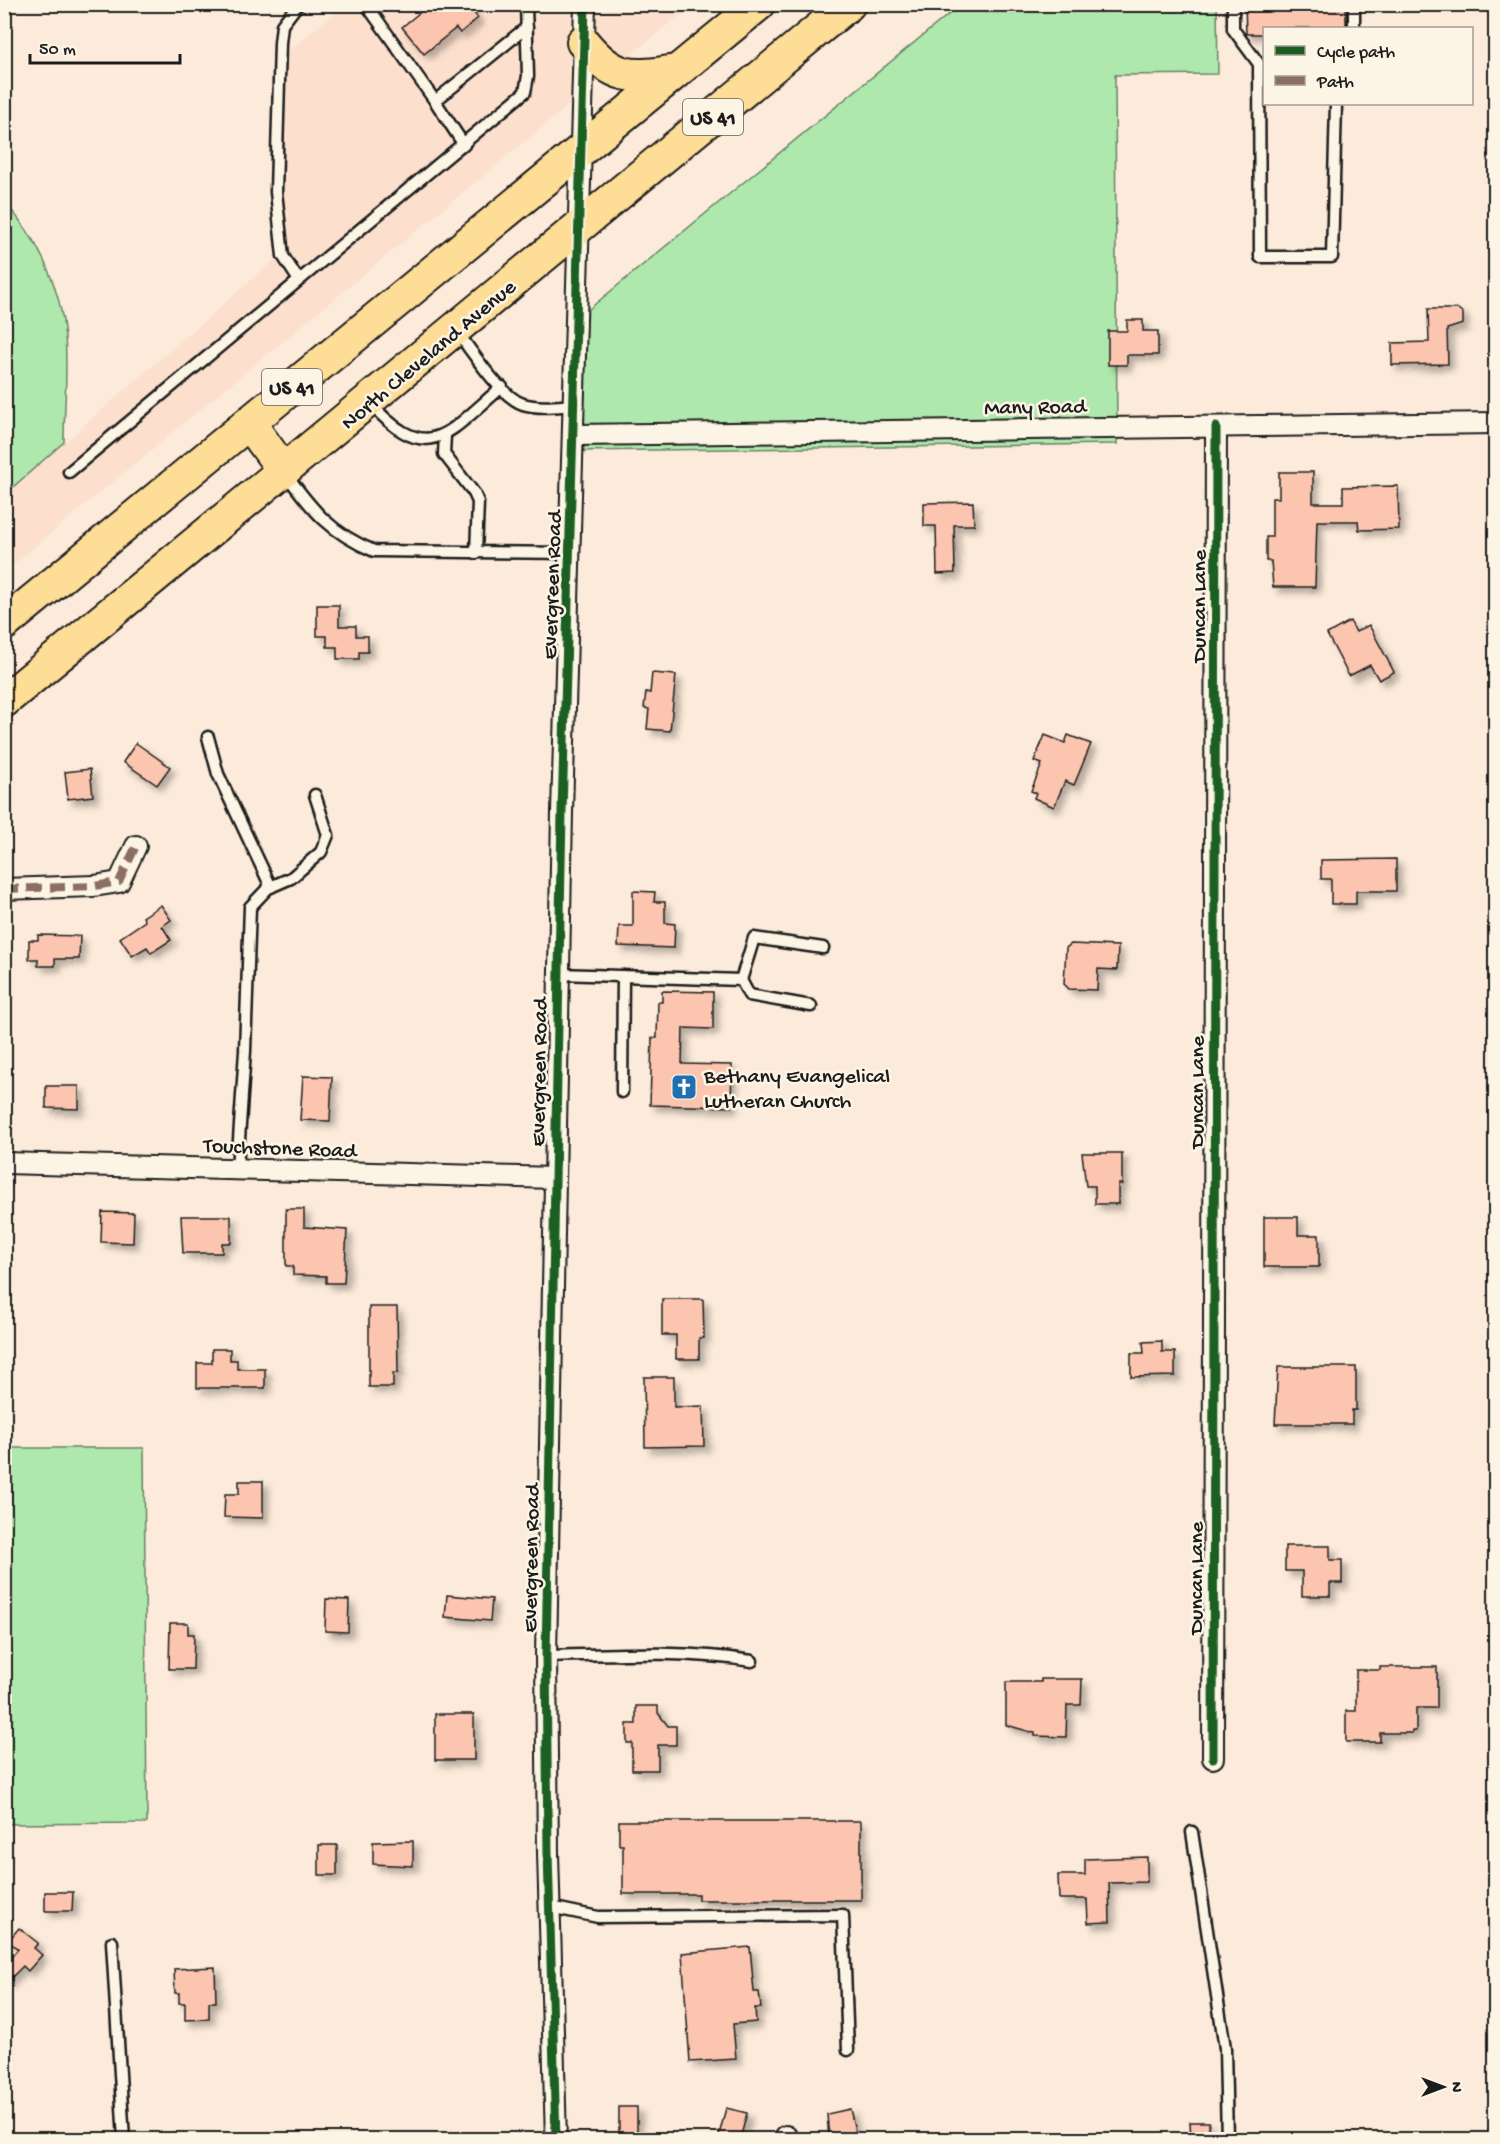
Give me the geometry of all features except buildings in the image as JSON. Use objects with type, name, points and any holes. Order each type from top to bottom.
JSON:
[{"type":"main road","name":"US 41","points":[[4,624],[759,4]]},
{"type":"main road","name":"North Cleveland Avenue","points":[[4,701],[849,4]]},
{"type":"main road","points":[[583,42],[600,62],[619,74],[638,77],[677,71]]},
{"type":"main road","points":[[249,423],[284,471]]},
{"type":"street","name":"Evergreen Road","points":[[556,2139],[546,1656],[559,974],[575,405],[579,151],[585,4]]},
{"type":"street","name":"Many Road","points":[[574,435],[1496,423]]},
{"type":"street","name":"Duncan Lane","points":[[1213,1758],[1216,427]]},
{"type":"street","points":[[4,889],[94,886],[119,882],[136,846]]},
{"type":"street","name":"Touchstone Road","points":[[4,1162],[555,1178]]},
{"type":"lane","points":[[298,4],[282,25],[276,192],[283,256],[298,279]]},
{"type":"lane","points":[[366,4],[464,145]]},
{"type":"lane","points":[[69,471],[525,92],[528,76],[526,4]]},
{"type":"lane","points":[[1233,4],[1233,29],[1259,64],[1260,257],[1332,257],[1336,105]]},
{"type":"lane","points":[[1354,4],[1354,27]]},
{"type":"lane","points":[[435,101],[527,27]]},
{"type":"lane","points":[[455,330],[502,387],[521,403],[538,407],[575,405]]},
{"type":"lane","points":[[368,401],[392,426],[415,438],[431,439],[445,435],[502,387]]},
{"type":"lane","points":[[445,435],[444,454],[474,493],[478,502],[476,553]]},
{"type":"lane","points":[[284,471],[312,509],[332,528],[352,542],[374,551],[570,553]]},
{"type":"lane","points":[[208,737],[218,774],[271,887]]},
{"type":"lane","points":[[237,1169],[245,1051],[250,907],[271,887],[291,878],[321,852],[328,835],[315,795]]},
{"type":"lane","points":[[811,1006],[749,995],[741,980],[754,938],[823,948]]},
{"type":"lane","points":[[559,974],[741,980]]},
{"type":"lane","points":[[622,1092],[623,976]]},
{"type":"lane","points":[[546,1656],[666,1652],[707,1653],[752,1660]]},
{"type":"lane","points":[[1192,1832],[1225,2048],[1227,2139]]},
{"type":"lane","points":[[550,1907],[598,1917],[843,1915],[848,2050]]},
{"type":"lane","points":[[112,1942],[124,2139]]},
{"type":"shaded area","points":[[343,5],[692,5],[621,63],[586,27],[567,39],[590,68],[603,77],[5,571],[5,494],[282,253],[281,58]]},
{"type":"green space","points":[[960,5],[1217,5],[1218,74],[1115,75],[1117,444],[579,451],[578,318]]},
{"type":"green space","points":[[4,202],[37,247],[53,282],[63,319],[66,363],[64,442],[5,494]]},
{"type":"green space","points":[[4,1448],[144,1448],[147,1823],[5,1824]]},
{"type":"marked path","points":[[4,889],[94,886],[119,882],[136,846]]},
{"type":"cycle path","points":[[556,2140],[548,1853],[546,1656],[562,812],[585,4]]},
{"type":"cycle path","points":[[1213,1758],[1216,427]]},
{"type":"place","name":"Bethany Evangelical Lutheran Church","points":[[684,1087]]}]
